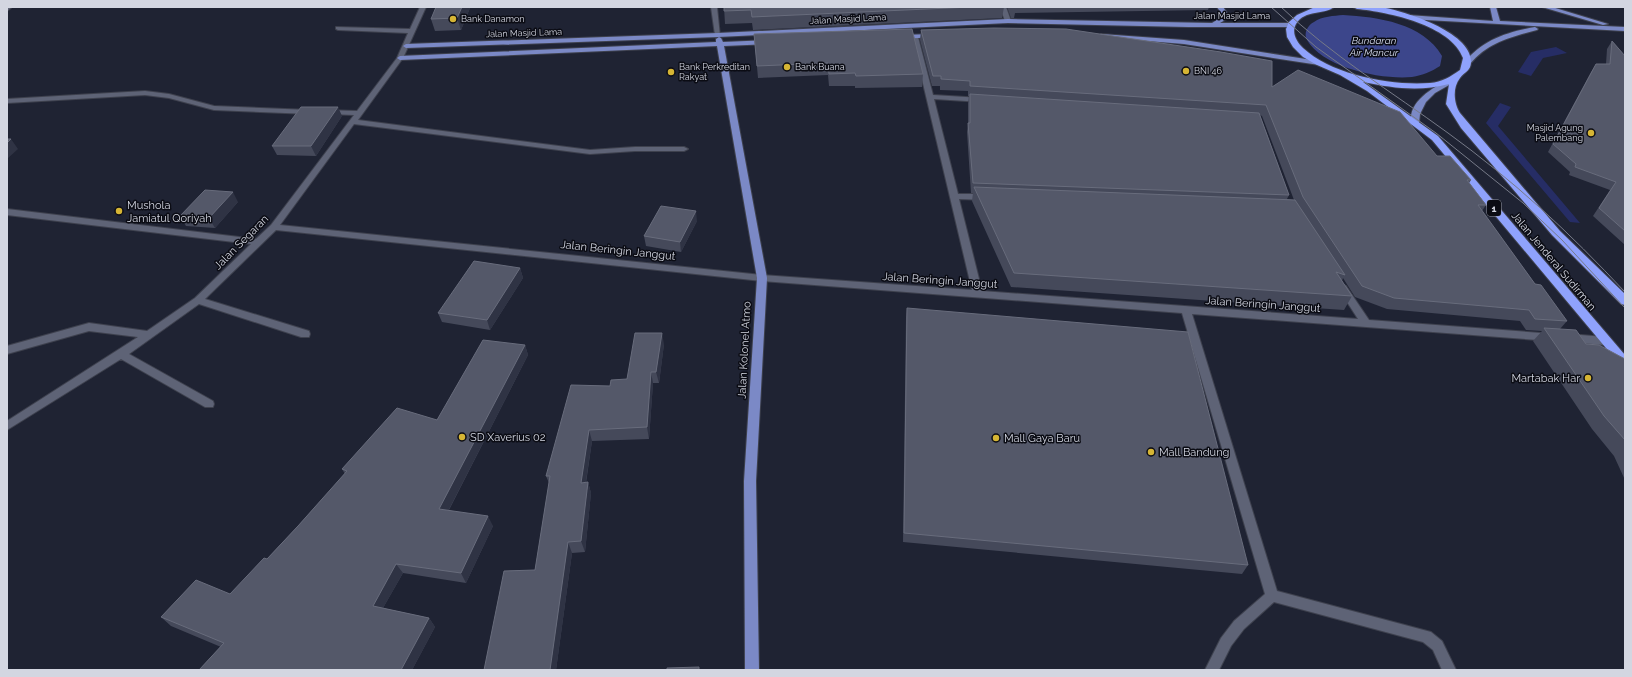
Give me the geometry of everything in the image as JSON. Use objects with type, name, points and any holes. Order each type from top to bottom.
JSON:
[{"type":"highway","points":[[1297,17],[1300,7]]},
{"type":"highway","points":[[1290,25],[1297,17],[1308,11],[1330,7]]},
{"type":"highway","points":[[1357,7],[1386,11],[1408,17]]},
{"type":"highway","points":[[1385,7],[1432,26],[1447,35],[1464,51],[1468,63]]},
{"type":"highway","name":"Jalan Jenderal Sudirman","points":[[1290,25],[1291,36],[1299,49],[1307,56],[1344,74],[1370,89],[1435,138],[1625,363]]},
{"type":"highway","name":"Jalan Jenderal Sudirman","points":[[1344,74],[1369,81],[1407,86],[1430,86],[1455,79],[1462,74],[1468,63]]},
{"type":"highway","name":"Jalan Jenderal Sudirman","points":[[1455,79],[1449,96],[1452,110],[1464,126],[1556,233],[1625,301]]},
{"type":"main road","points":[[1209,25],[1220,22],[1227,17],[1220,7]]},
{"type":"main road","points":[[1493,7],[1497,23]]},
{"type":"main road","points":[[1545,7],[1625,29]]},
{"type":"main road","points":[[1408,17],[1625,29]]},
{"type":"main road","name":"Jalan Masjid Lama","points":[[406,46],[718,35],[1008,21],[1290,25]]},
{"type":"main road","points":[[1160,24],[1165,40]]},
{"type":"main road","points":[[1468,63],[1473,55],[1500,37],[1526,30],[1560,26]]},
{"type":"main road","name":"Jalan Kolonel Atmo","points":[[718,35],[762,278],[750,481],[752,670]]},
{"type":"main road","points":[[891,38],[938,36]]},
{"type":"main road","points":[[1093,36],[1124,36],[1200,44],[1319,63]]},
{"type":"main road","points":[[604,39],[605,49]]},
{"type":"main road","points":[[520,53],[524,42]]},
{"type":"main road","points":[[400,58],[774,42]]},
{"type":"main road","name":"Jalan Jenderal Sudirman","points":[[1415,123],[1417,110],[1424,98],[1434,90],[1455,79]]},
{"type":"street","name":"Jalan Segaran","points":[[7,426],[121,354],[198,300],[274,227],[354,122],[400,58],[423,7]]},
{"type":"street","points":[[714,7],[718,35]]},
{"type":"street","points":[[1003,7],[1008,21]]},
{"type":"street","points":[[338,28],[413,31]]},
{"type":"street","points":[[915,37],[978,294]]},
{"type":"street","points":[[7,102],[145,93],[169,96],[214,108],[360,113]]},
{"type":"street","points":[[930,97],[993,101]]},
{"type":"street","points":[[354,122],[590,152],[635,149],[684,149]]},
{"type":"street","points":[[954,196],[993,198]]},
{"type":"street","points":[[7,212],[259,242]]},
{"type":"street","name":"Jalan Beringin Janggut","points":[[274,227],[762,278],[1605,341]]},
{"type":"street","points":[[1340,283],[1366,323]]},
{"type":"street","points":[[198,300],[306,334]]},
{"type":"street","points":[[1186,310],[1272,596]]},
{"type":"street","points":[[7,350],[89,327],[149,335]]},
{"type":"street","points":[[121,354],[209,404]]},
{"type":"street","points":[[1212,670],[1226,642],[1239,625],[1272,596]]},
{"type":"street","points":[[1272,596],[1426,636],[1433,639],[1449,670]]},
{"type":"shaded area","points":[[1556,47],[1567,53],[1543,58],[1531,76],[1518,72],[1531,52]]},
{"type":"shaded area","points":[[1500,103],[1511,107],[1498,126],[1580,223],[1570,222],[1486,123]]},
{"type":"water","name":"Bundaran Air Mancur","points":[[1343,15],[1385,20],[1412,29],[1434,45],[1442,56],[1440,66],[1420,75],[1400,77],[1370,74],[1339,65],[1315,50],[1307,40],[1306,35],[1308,27],[1317,20]]},
{"type":"building","points":[[436,7],[462,7],[457,18],[431,19]]},
{"type":"building","points":[[724,7],[971,7],[752,17],[751,10],[724,11]]},
{"type":"building","points":[[994,28],[1066,29],[1272,61],[1272,87],[1298,70],[1400,112],[1437,156],[1450,156],[1471,180],[1467,180],[1486,205],[1478,205],[1535,284],[1541,285],[1567,321],[1535,319],[1529,310],[1394,298],[1362,286],[1303,197],[1266,105],[970,86],[970,81],[941,79],[941,76],[933,76],[921,30]]},
{"type":"building","points":[[912,29],[923,74],[856,76],[855,73],[829,74],[828,63],[757,66],[754,34]]},
{"type":"building","name":"Masjid Agung Palembang","points":[[1612,41],[1625,56],[1625,231],[1599,208],[1616,182],[1575,167],[1576,164],[1553,144],[1596,64],[1610,64]]},
{"type":"building","points":[[970,94],[1259,113],[1289,195],[973,183],[968,123],[970,123]]},
{"type":"building","points":[[301,107],[338,107],[311,146],[272,146]]},
{"type":"building","points":[[974,187],[1295,200],[1345,275],[1336,272],[1352,296],[1014,273]]},
{"type":"building","points":[[205,190],[233,192],[209,218],[180,216]]},
{"type":"building","points":[[661,206],[696,211],[680,242],[644,236]]},
{"type":"building","points":[[474,261],[520,268],[487,320],[438,313]]},
{"type":"building","points":[[907,308],[1188,332],[1248,565],[904,533]]},
{"type":"building","points":[[1544,328],[1576,330],[1586,344],[1599,345],[1625,359],[1625,440],[1604,416]]},
{"type":"building","points":[[635,333],[662,333],[656,372],[651,372],[647,427],[589,430],[581,483],[588,482],[581,541],[568,542],[550,670],[484,670],[504,571],[535,570],[550,476],[546,476],[571,385],[610,386],[611,380],[627,379]]},
{"type":"building","points":[[483,340],[525,345],[439,509],[488,516],[461,573],[396,564],[373,606],[429,618],[401,670],[199,670],[224,643],[161,617],[196,580],[230,594],[264,558],[267,559],[298,526],[347,471],[342,469],[397,408],[437,420]]},
{"type":"building","points":[[699,667],[699,670],[667,670],[667,668]]},
{"type":"tram line","points":[[1271,7],[1316,47],[1436,133],[1523,203],[1562,240],[1625,308]]},
{"type":"tram line","points":[[1281,7],[1320,41],[1362,73],[1448,133],[1518,188],[1562,228],[1625,292]]},
{"type":"place","name":"Bank Danamon","points":[[453,19]]},
{"type":"place","name":"Bank Buana","points":[[787,67]]},
{"type":"place","name":"BNI 46","points":[[1186,71]]},
{"type":"place","name":"Bank Perkreditan Rakyat","points":[[671,72]]},
{"type":"place","name":"Masjid Agung Palembang","points":[[1591,133]]},
{"type":"place","name":"Mushola Jamiatul Qoriyah","points":[[119,211]]},
{"type":"place","name":"Martabak Har","points":[[1588,378]]},
{"type":"place","name":"SD Xaverius 02","points":[[462,437]]},
{"type":"place","name":"Mall Gaya Baru","points":[[996,438]]},
{"type":"place","name":"Mall Bandung","points":[[1151,452]]}]
